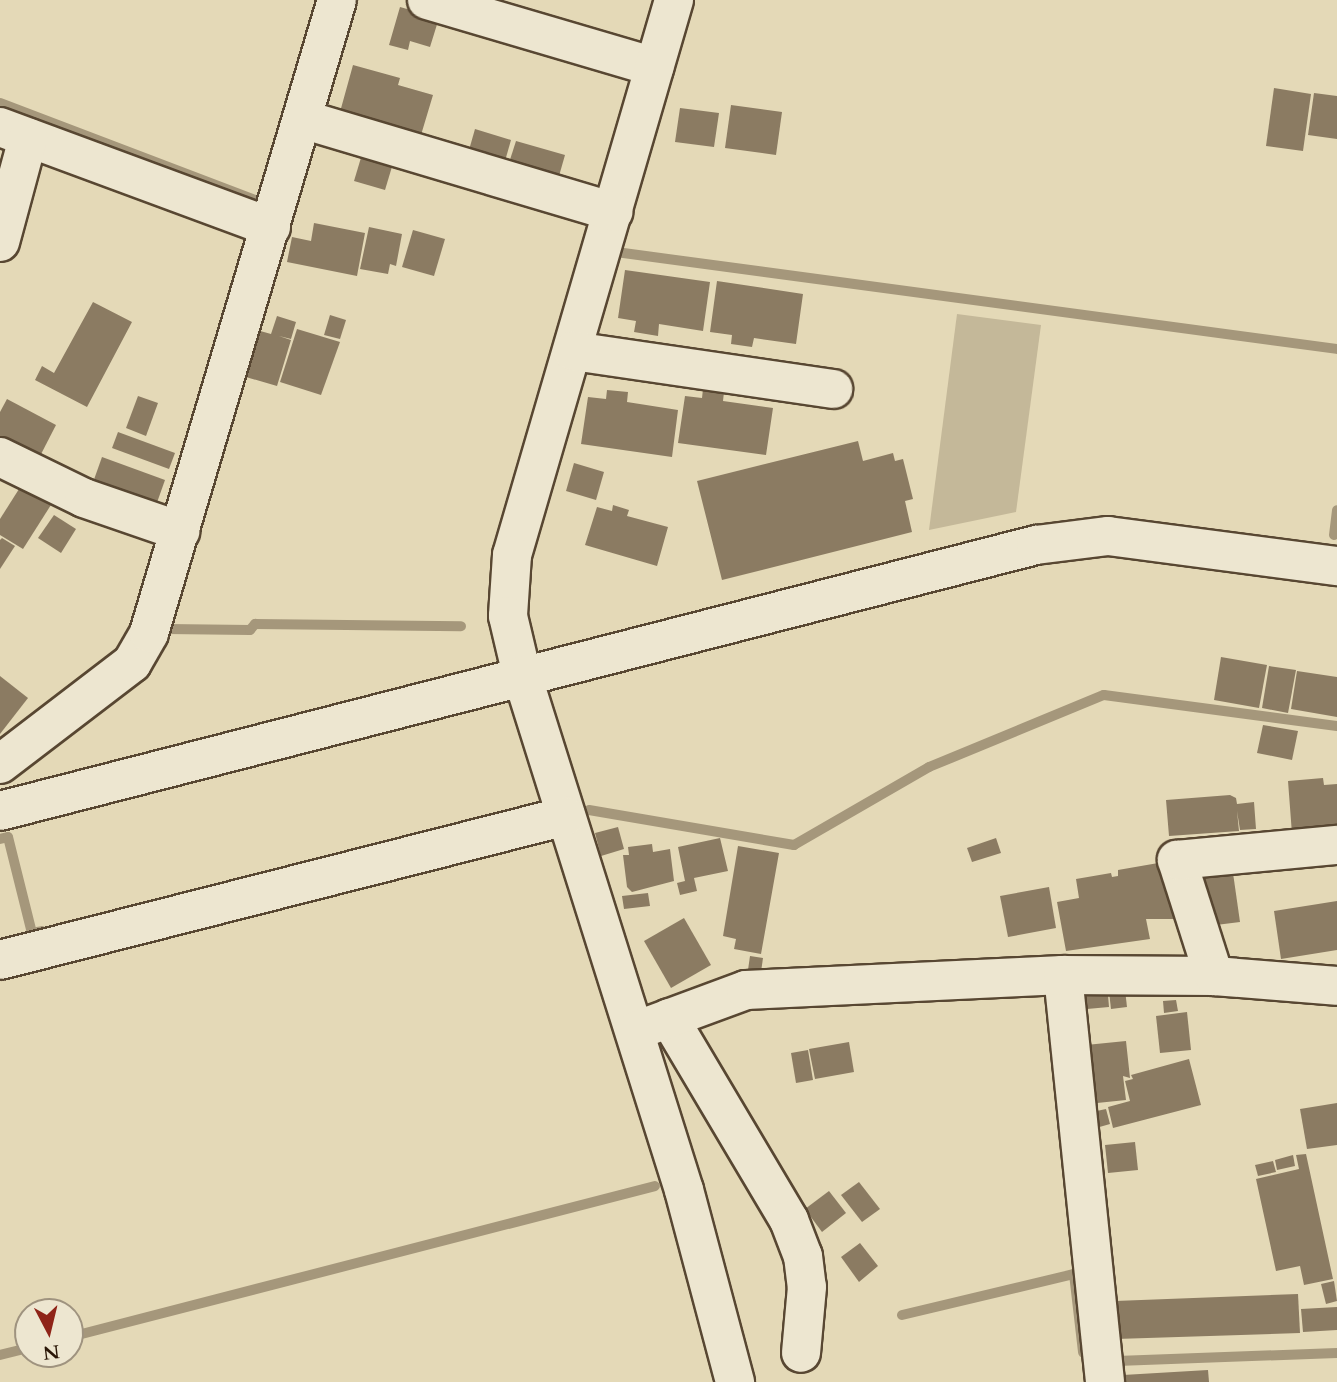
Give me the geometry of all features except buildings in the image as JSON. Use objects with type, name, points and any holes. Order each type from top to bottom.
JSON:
[{"type":"street","points":[[0,764],[132,663],[149,633],[337,0]]},
{"type":"street","points":[[427,0],[654,67]]},
{"type":"street","points":[[674,0],[512,555],[508,617],[522,675],[566,816],[652,1025],[684,1190],[735,1382]]},
{"type":"street","points":[[302,119],[613,212]]},
{"type":"street","points":[[0,242],[14,132],[271,227]]},
{"type":"street","points":[[573,351],[833,389]]},
{"type":"street","points":[[0,457],[84,498],[180,531]]},
{"type":"street","points":[[0,811],[1036,545],[1108,536],[1337,566]]},
{"type":"street","points":[[0,960],[566,816]]},
{"type":"street","points":[[1214,976],[1177,860],[1337,845]]},
{"type":"street","points":[[652,1025],[746,990],[1063,975],[1214,976],[1337,986]]},
{"type":"street","points":[[1063,975],[1105,1382]]},
{"type":"street","points":[[652,1025],[789,1220],[803,1256],[807,1287],[801,1353]]},
{"type":"shaded area","points":[[957,314],[1041,325],[1016,512],[929,530]]},
{"type":"waterway","points":[[0,103],[260,202]]},
{"type":"waterway","points":[[618,246],[616,252],[1337,349]]},
{"type":"waterway","points":[[1334,535],[1337,510]]},
{"type":"waterway","points":[[167,629],[250,630],[255,624],[461,626]]},
{"type":"waterway","points":[[589,810],[794,845],[929,767],[1104,695],[1337,726]]},
{"type":"waterway","points":[[0,839],[8,837],[32,933],[42,931]]},
{"type":"waterway","points":[[84,1333],[655,1186]]},
{"type":"waterway","points":[[902,1315],[1074,1274],[1083,1352]]},
{"type":"waterway","points":[[0,1355],[14,1352]]},
{"type":"waterway","points":[[1117,1361],[1337,1353]]}]
